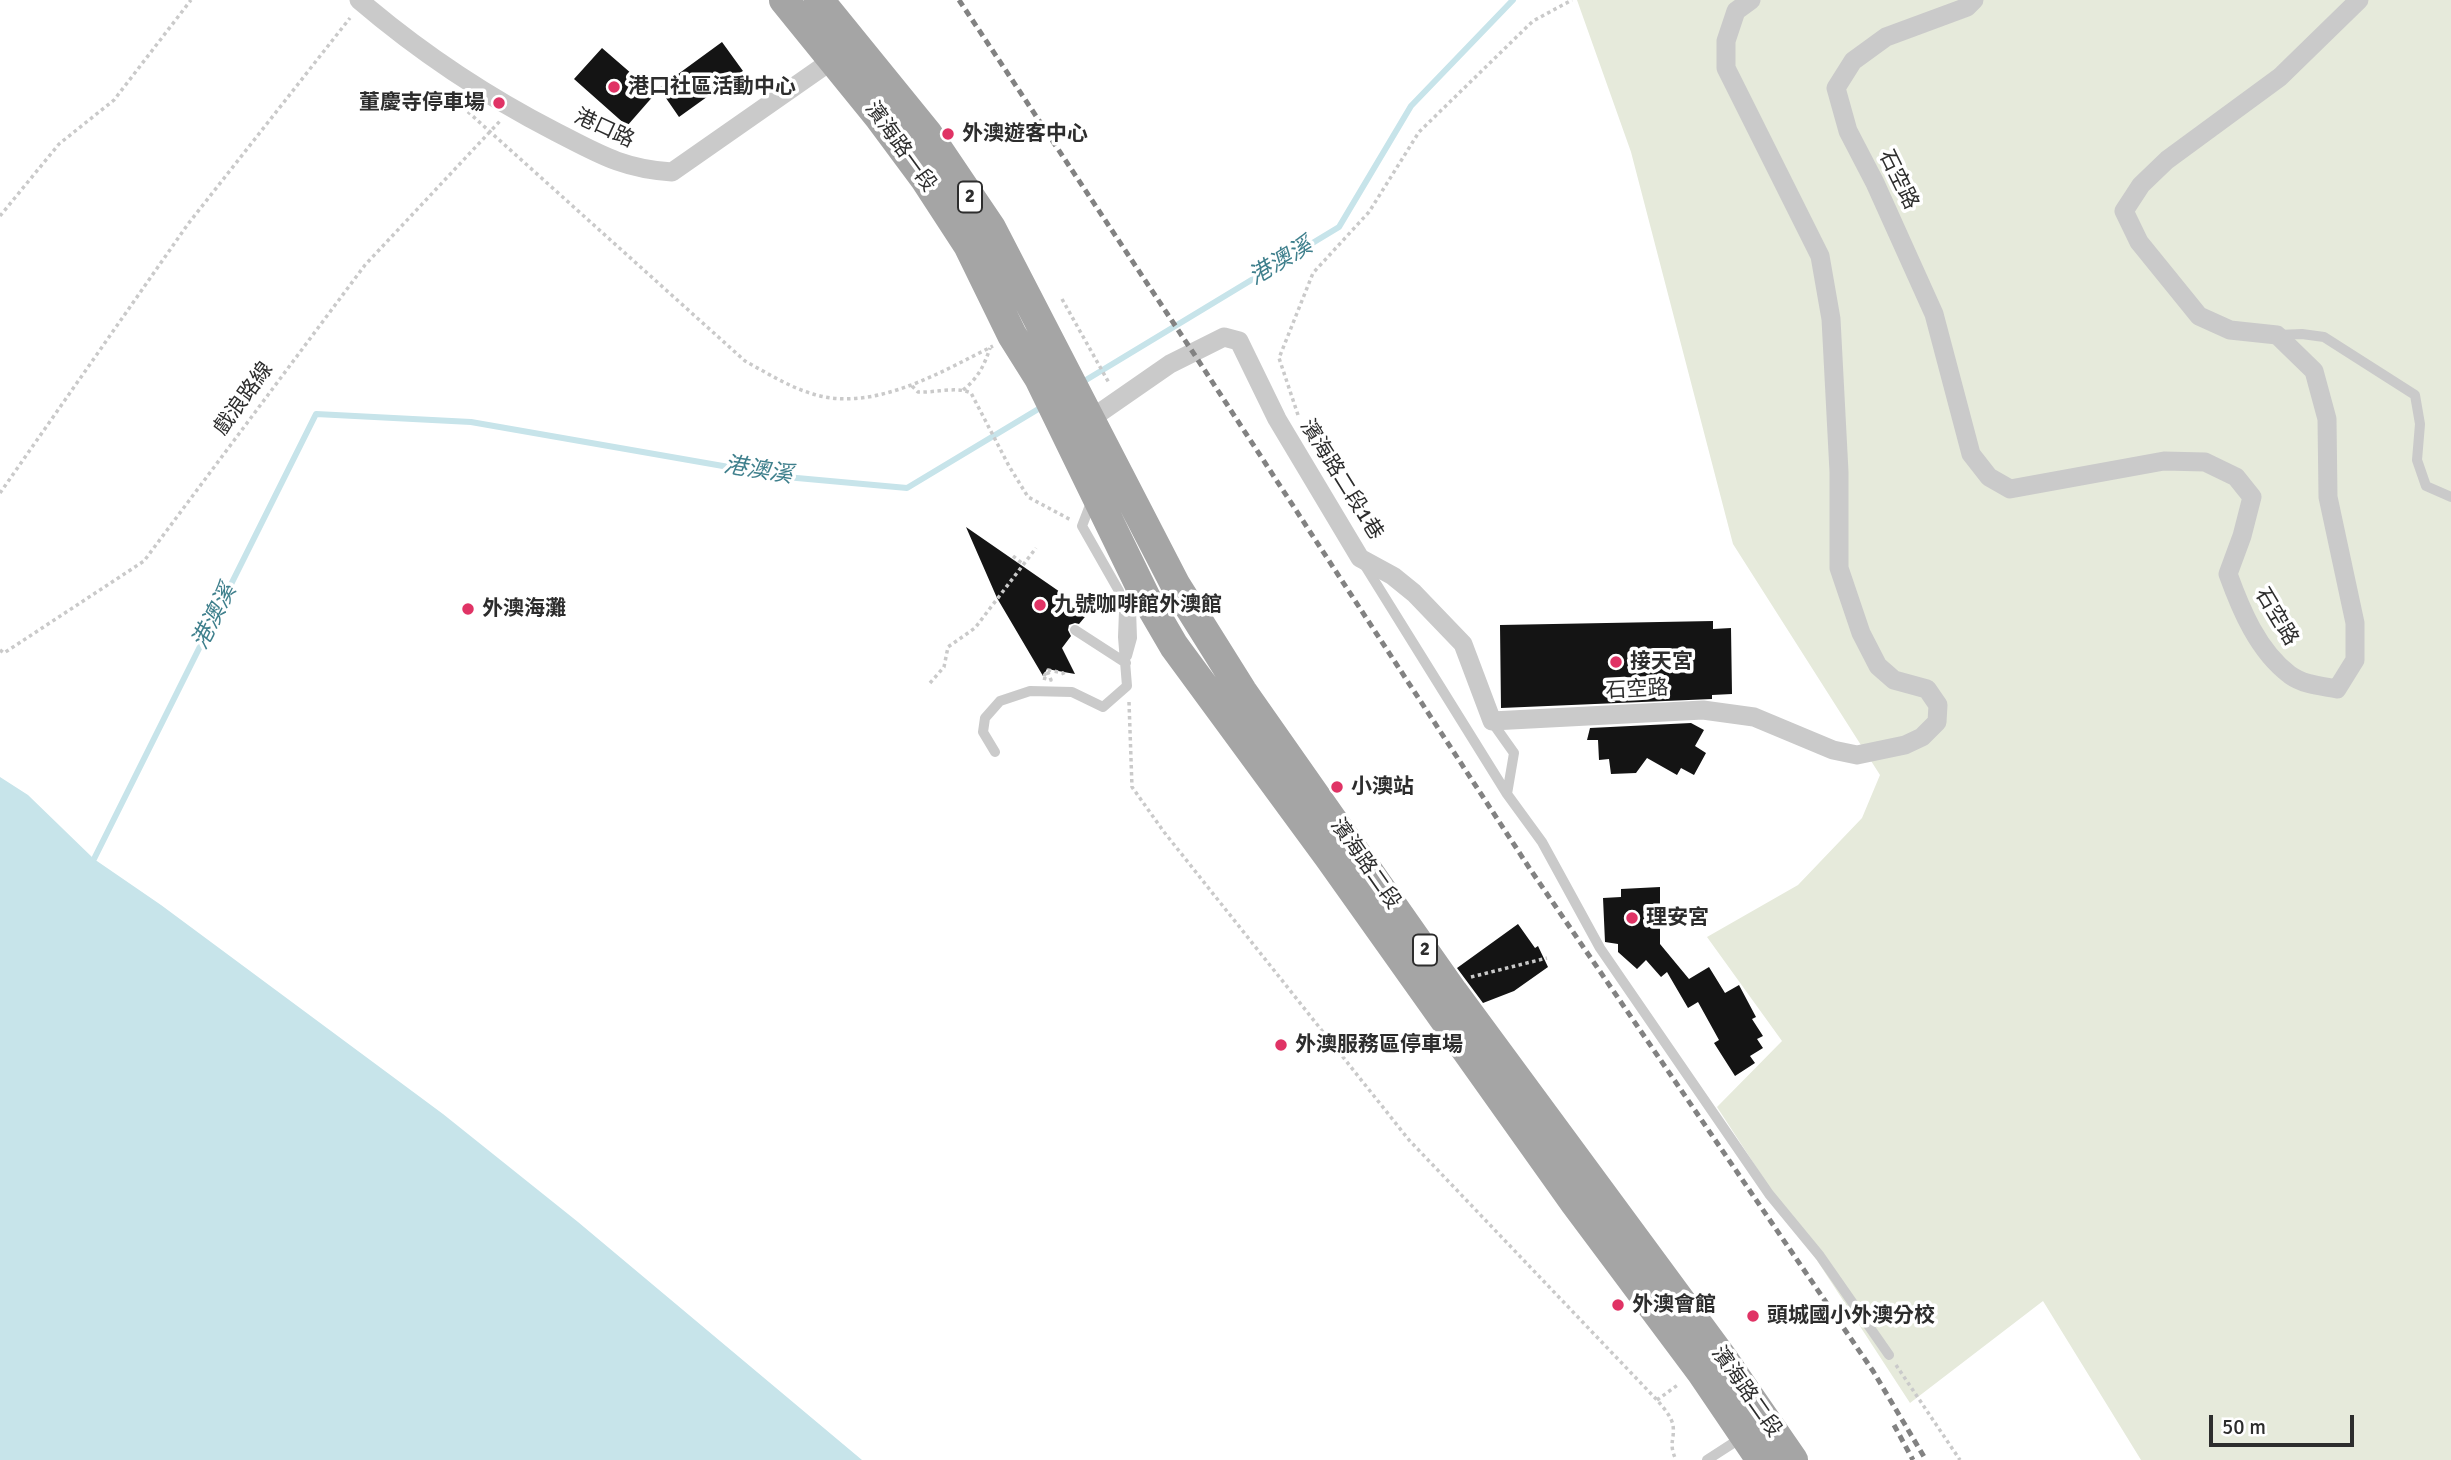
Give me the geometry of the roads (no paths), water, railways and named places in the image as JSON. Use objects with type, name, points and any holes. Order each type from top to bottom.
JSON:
[{"type":"main road","name":"濱海路一段","points":[[784,0],[845,51],[927,133],[990,228],[1078,427]]},
{"type":"main road","name":"濱海路一段","points":[[819,0],[845,51]]},
{"type":"main road","name":"濱海路二段","points":[[1078,427],[1095,492],[1135,605],[1231,699]]},
{"type":"main road","name":"濱海路二段","points":[[1078,427],[1175,584],[1231,699],[1366,887],[1450,992],[1704,1370],[1761,1460]]},
{"type":"main road","name":"濱海路二段","points":[[1704,1370],[1793,1460]]},
{"type":"street","name":"石空路","points":[[1492,721],[1703,710],[1754,717],[1833,750],[1857,755],[1905,745],[1922,737],[1937,722],[1938,705],[1927,689],[1895,680],[1878,666],[1861,633],[1839,568],[1839,472],[1831,319],[1820,256],[1726,68],[1726,41],[1736,11],[1751,0]]},
{"type":"street","name":"石空路","points":[[1974,0],[1966,7],[1886,37],[1853,61],[1836,88],[1848,131],[1875,183],[1934,314],[1971,454],[1989,477],[2010,489],[2164,461],[2205,462],[2235,477],[2252,497],[2228,574],[2241,608],[2269,655],[2292,676],[2312,685],[2337,689],[2355,660],[2356,623],[2328,497],[2326,419],[2314,371],[2277,335]]},
{"type":"street","points":[[2277,335],[2230,330],[2199,316],[2139,242],[2123,211],[2141,184],[2167,160],[2280,77],[2359,0]]},
{"type":"street","name":"港口路","points":[[356,7],[512,109],[615,162],[643,170],[672,172],[845,51]]},
{"type":"street","name":"濱海路二段1巷","points":[[1078,427],[1170,364],[1224,337],[1239,341],[1277,419],[1360,558],[1393,576],[1414,593],[1464,644],[1492,721]]},
{"type":"lane","points":[[2277,335],[2324,337],[2415,395],[2420,424],[2417,460],[2426,486],[2451,497]]},
{"type":"lane","points":[[1095,492],[1082,526],[1119,591],[1135,605]]},
{"type":"lane","points":[[1360,558],[1507,794],[1542,842],[1600,948],[1769,1194],[1820,1256],[1889,1355]]},
{"type":"lane","points":[[1126,663],[1132,638],[1132,609],[1135,605]]},
{"type":"lane","points":[[995,752],[983,732],[985,718],[1000,701],[1030,691],[1072,692],[1103,707],[1127,687],[1126,663],[1135,605]]},
{"type":"lane","points":[[1075,630],[1126,663]]},
{"type":"lane","name":"濱海路二段1巷","points":[[1492,721],[1514,753],[1507,794]]},
{"type":"lane","points":[[1707,1460],[1745,1435]]},
{"type":"water","points":[[0,777],[28,795],[94,859],[161,905],[443,1114],[578,1222],[862,1460],[0,1460]]},
{"type":"waterway","name":"港澳溪","points":[[1081,383],[1339,227],[1411,106],[1513,0]]},
{"type":"waterway","name":"港澳溪","points":[[94,859],[316,414],[471,422],[786,477],[907,488],[1045,405]]},
{"type":"railway","points":[[959,0],[1530,869],[1873,1371],[1926,1460]]},
{"type":"railway","points":[[1894,1425],[1913,1460]]},
{"type":"place","name":"港口社區活動中心","points":[[614,87]]},
{"type":"place","name":"董慶寺停車場","points":[[499,103]]},
{"type":"place","name":"外澳遊客中心","points":[[948,134]]},
{"type":"place","name":"九號咖啡館外澳館","points":[[1040,605]]},
{"type":"place","name":"外澳海灘","points":[[468,609]]},
{"type":"place","name":"接天宮","points":[[1616,662]]},
{"type":"place","name":"小澳站","points":[[1337,787]]},
{"type":"place","name":"理安宮","points":[[1632,918]]},
{"type":"place","name":"外澳服務區停車場","points":[[1281,1045]]},
{"type":"place","name":"外澳會館","points":[[1618,1305]]},
{"type":"place","name":"頭城國小外澳分校","points":[[1753,1316]]}]
